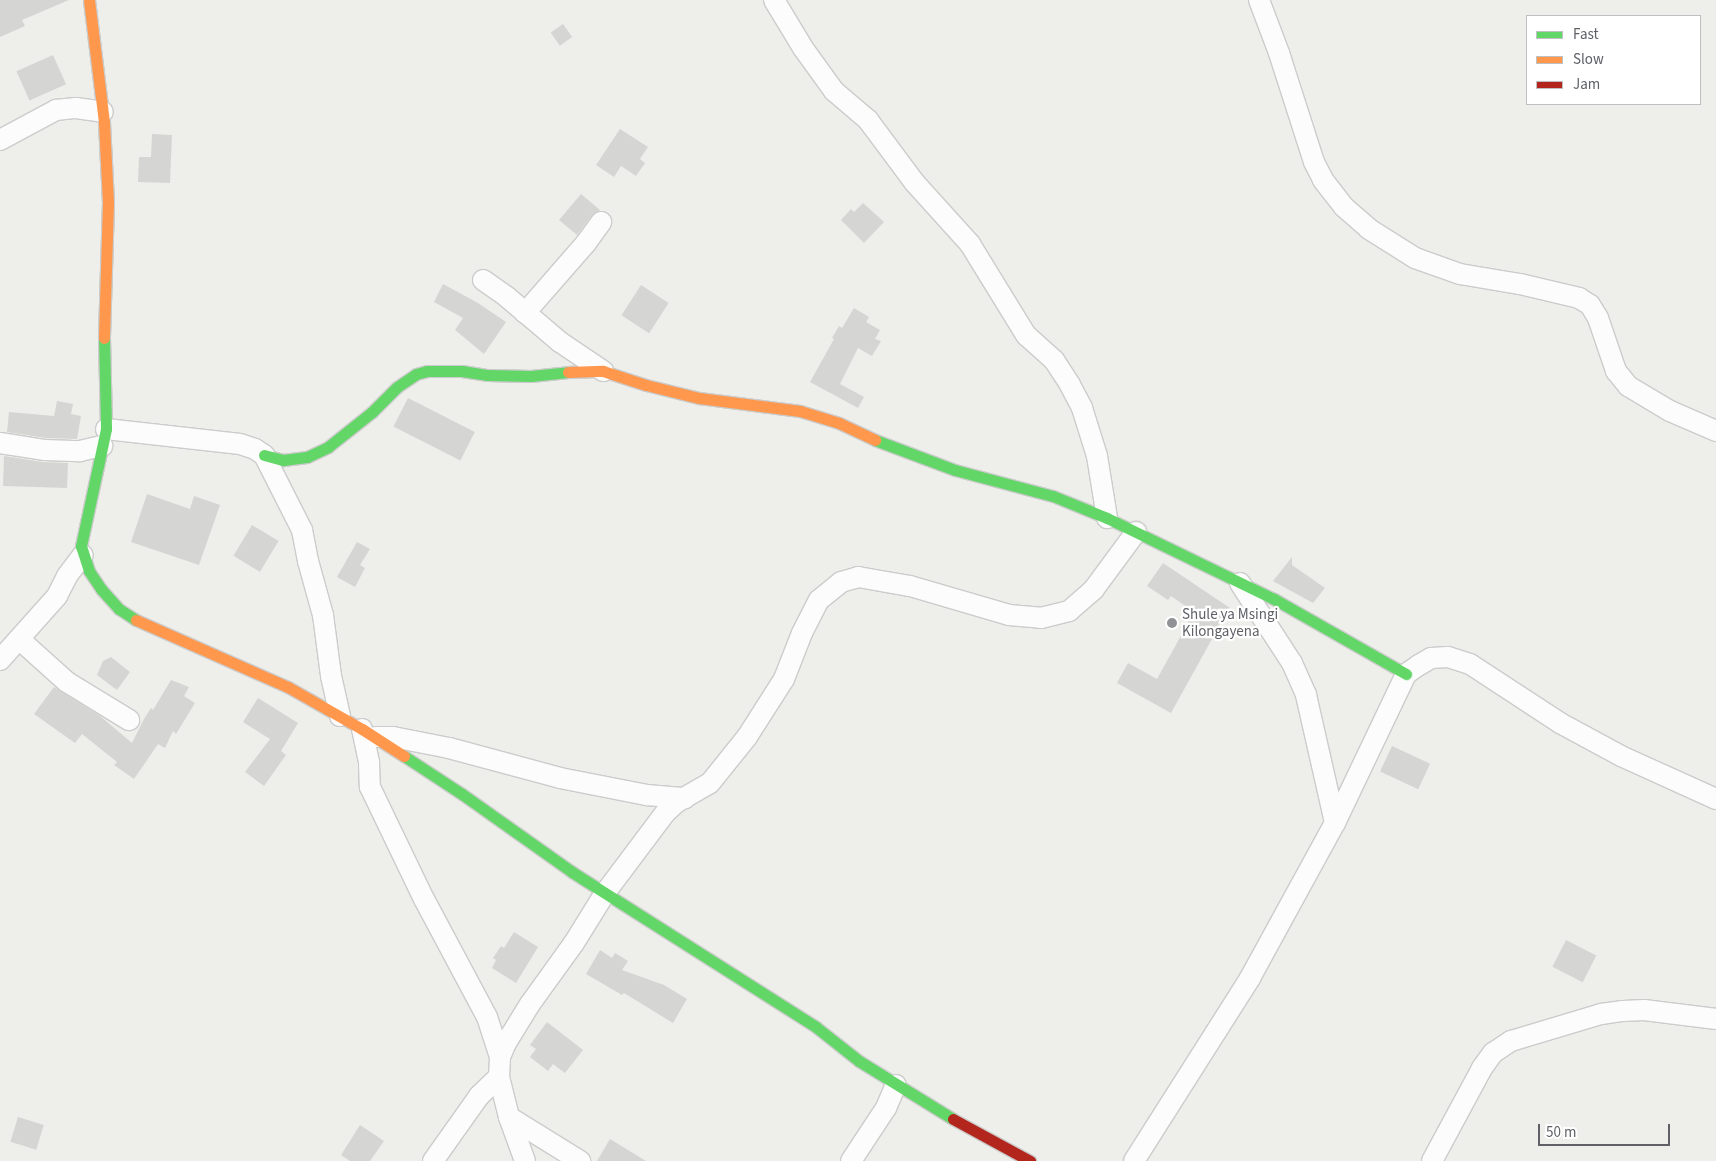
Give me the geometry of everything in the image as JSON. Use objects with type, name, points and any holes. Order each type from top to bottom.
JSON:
[{"type":"street","points":[[89,0],[103,112],[108,202],[104,315],[104,438],[81,546],[89,571],[101,589],[119,609],[141,624],[288,687],[368,733],[462,794],[605,893],[816,1027],[859,1061],[896,1085],[969,1129],[1030,1161]]},
{"type":"street","points":[[774,0],[803,48],[834,91],[868,120],[914,182],[970,244],[1026,335],[1054,360],[1082,408],[1097,456],[1107,518]]},
{"type":"street","points":[[1259,0],[1282,62],[1314,162],[1324,180],[1344,207],[1369,229],[1415,258],[1460,274],[1529,286],[1579,298],[1590,305],[1598,318],[1616,370],[1628,386],[1670,411],[1716,431]]},
{"type":"street","points":[[0,140],[56,110],[76,108],[103,112]]},
{"type":"street","points":[[526,313],[586,243],[601,222]]},
{"type":"street","points":[[483,280],[560,342],[604,371]]},
{"type":"street","points":[[0,443],[19,448],[80,451],[104,438],[240,444],[264,456],[283,460],[307,457],[328,447],[353,428],[397,387],[416,374],[435,369],[488,375],[531,376],[586,370],[604,371],[675,394],[800,412],[839,423],[893,448],[955,470],[1053,496],[1107,518],[1239,581],[1324,626],[1406,674]]},
{"type":"street","points":[[264,456],[302,530],[310,570],[323,616],[331,676],[340,716]]},
{"type":"street","points":[[500,1057],[530,1004],[574,943],[605,893],[665,813],[710,783],[747,737],[784,679],[802,633],[820,600],[842,582],[858,577],[881,580],[1009,615],[1041,618],[1069,610],[1094,589],[1136,532]]},
{"type":"street","points":[[0,660],[57,596],[67,576],[83,554]]},
{"type":"street","points":[[1239,581],[1292,662],[1306,695],[1335,823]]},
{"type":"street","points":[[20,639],[67,682],[129,720]]},
{"type":"street","points":[[1134,1161],[1250,978],[1335,823],[1406,674],[1431,658],[1448,657],[1470,664],[1560,722],[1613,752],[1716,799]]},
{"type":"street","points":[[368,733],[421,742],[560,778],[647,795],[685,798]]},
{"type":"street","points":[[368,733],[370,787],[415,882],[487,1017],[500,1057],[499,1077],[509,1117],[525,1161]]},
{"type":"street","points":[[1432,1161],[1482,1068],[1493,1053],[1511,1041],[1601,1014],[1623,1011],[1644,1010],[1716,1019]]},
{"type":"street","points":[[433,1161],[479,1096],[499,1077]]},
{"type":"street","points":[[851,1161],[886,1108],[896,1085]]},
{"type":"street","points":[[509,1117],[580,1161]]},
{"type":"building","points":[[0,0],[69,0],[22,20],[25,26],[0,37]]},
{"type":"building","points":[[563,24],[572,37],[560,46],[551,33]]},
{"type":"building","points":[[53,55],[66,84],[29,101],[16,71]]},
{"type":"building","points":[[620,129],[648,147],[640,159],[645,163],[636,176],[621,166],[614,177],[596,165]]},
{"type":"building","points":[[152,134],[172,135],[170,183],[138,182],[139,157],[151,157]]},
{"type":"building","points":[[581,194],[600,210],[592,215],[577,235],[559,220]]},
{"type":"building","points":[[863,203],[884,222],[864,243],[841,220],[851,209],[854,212]]},
{"type":"building","points":[[443,284],[478,303],[506,322],[484,354],[455,330],[463,318],[434,302]]},
{"type":"building","points":[[641,285],[669,303],[649,333],[621,315]]},
{"type":"building","points":[[854,308],[869,317],[866,322],[880,330],[875,339],[881,341],[872,356],[858,348],[840,384],[864,397],[858,408],[810,382],[834,339],[832,338],[839,326],[842,328]]},
{"type":"building","points":[[408,398],[475,432],[460,461],[393,427]]},
{"type":"building","points":[[57,401],[73,404],[71,414],[81,416],[77,439],[46,438],[7,432],[9,412],[54,416]]},
{"type":"building","points":[[4,456],[43,462],[68,463],[67,488],[3,486]]},
{"type":"building","points":[[147,494],[190,509],[194,496],[220,505],[199,565],[131,542]]},
{"type":"building","points":[[252,525],[279,541],[260,572],[233,556]]},
{"type":"building","points":[[357,542],[370,549],[360,565],[365,568],[355,587],[337,577]]},
{"type":"building","points":[[1292,557],[1292,565],[1325,588],[1313,603],[1273,581]]},
{"type":"building","points":[[1163,563],[1230,608],[1210,638],[1212,639],[1171,713],[1117,683],[1128,663],[1157,679],[1194,612],[1171,596],[1168,600],[1147,586]]},
{"type":"building","points":[[111,657],[130,672],[117,690],[97,675],[103,661]]},
{"type":"building","points":[[171,680],[189,687],[184,696],[195,703],[176,734],[173,731],[165,748],[158,744],[134,779],[114,765],[117,762],[82,734],[75,743],[34,714],[54,687],[100,716],[132,743],[144,719],[151,708],[153,710]]},
{"type":"building","points":[[258,698],[298,723],[281,751],[286,755],[264,786],[245,772],[270,739],[243,722]]},
{"type":"building","points":[[1392,746],[1430,764],[1418,789],[1380,771]]},
{"type":"building","points":[[514,932],[538,947],[516,983],[492,968],[496,960],[493,958],[501,946],[504,948]]},
{"type":"building","points":[[1566,940],[1596,955],[1583,982],[1552,967]]},
{"type":"building","points":[[600,950],[612,958],[615,953],[628,961],[622,970],[664,985],[687,999],[673,1023],[624,993],[622,995],[586,974]]},
{"type":"building","points":[[547,1022],[583,1050],[565,1073],[553,1064],[548,1071],[530,1057],[536,1049],[530,1045]]},
{"type":"building","points":[[18,1117],[44,1125],[36,1150],[10,1142]]},
{"type":"building","points":[[360,1125],[384,1141],[370,1161],[350,1161],[341,1155]]},
{"type":"building","points":[[610,1139],[646,1161],[597,1161]]},
{"type":"traffic: fast","points":[[104,338],[106,429],[81,546],[89,571],[101,589],[119,609],[136,620]]},
{"type":"traffic: fast","points":[[264,455],[283,460],[307,457],[328,447],[372,412],[397,387],[416,374],[427,371],[462,371],[488,375],[531,376],[568,372]]},
{"type":"traffic: fast","points":[[875,440],[955,470],[1053,496],[1107,518],[1274,599],[1406,674]]},
{"type":"traffic: fast","points":[[404,756],[462,794],[572,872],[816,1027],[859,1061],[953,1119]]},
{"type":"traffic: slow","points":[[89,0],[104,123],[108,202],[104,338]]},
{"type":"traffic: slow","points":[[568,372],[603,371],[646,385],[699,398],[800,411],[839,423],[875,440]]},
{"type":"traffic: slow","points":[[136,620],[288,687],[362,729],[404,756]]},
{"type":"traffic: jam","points":[[953,1119],[1030,1161]]},
{"type":"place","name":"Shule ya Msingi Kilongayena","points":[[1172,623]]}]
